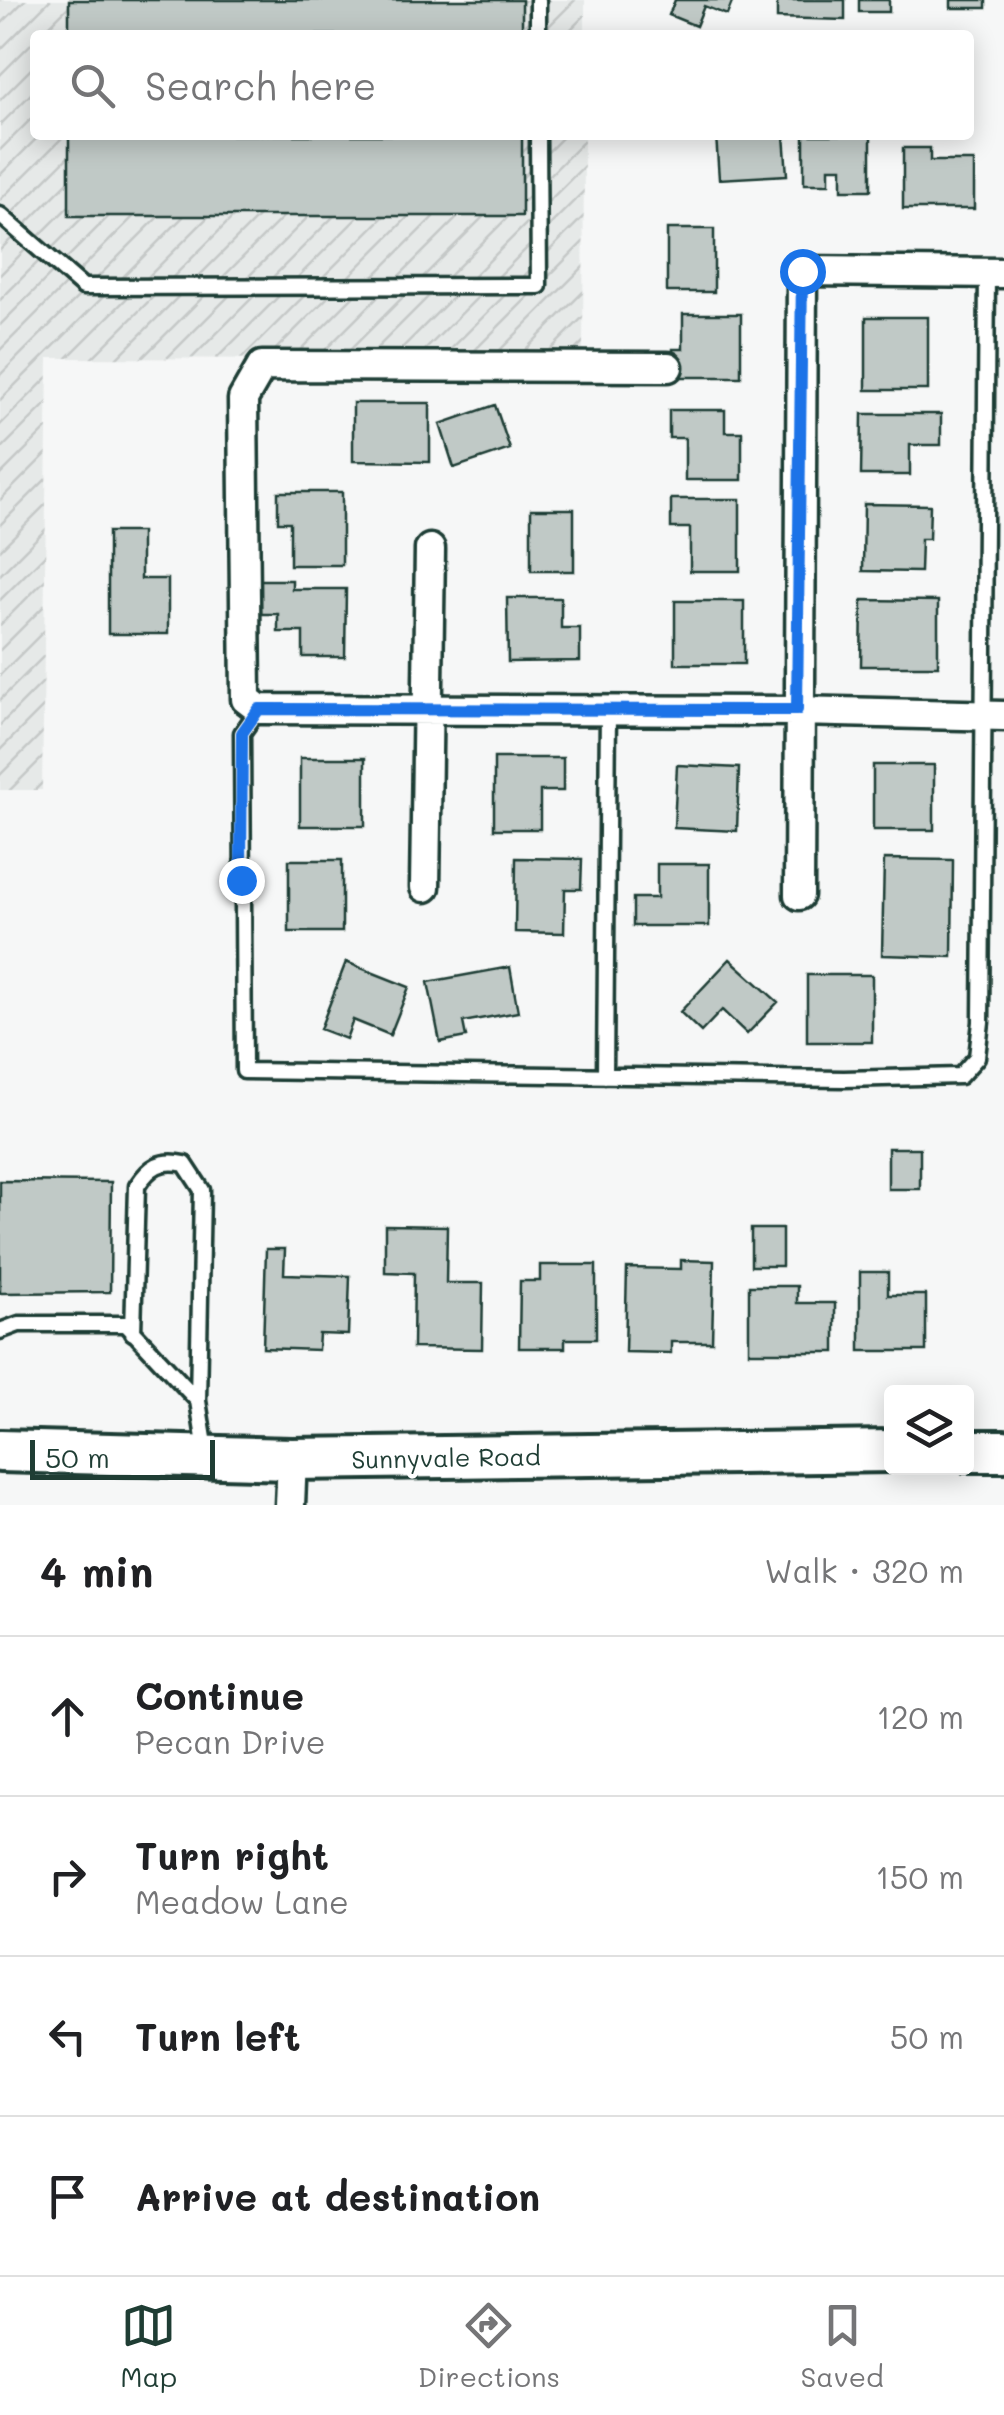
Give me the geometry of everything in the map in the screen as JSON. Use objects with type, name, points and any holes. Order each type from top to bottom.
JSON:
[{"type":"street","points":[[799,895],[802,271],[996,273]]},
{"type":"street","points":[[668,367],[262,366],[244,399],[246,699],[259,709],[797,710],[994,716]]},
{"type":"street","points":[[426,886],[430,549]]},
{"type":"street","points":[[974,1450],[1004,1451]]},
{"type":"street","name":"Sunnyvale Road","points":[[0,1451],[292,1460],[884,1451]]},
{"type":"street","points":[[290,1505],[292,1460]]},
{"type":"lane","points":[[538,0],[538,30]]},
{"type":"lane","points":[[0,215],[83,287],[539,286],[538,140]]},
{"type":"lane","points":[[259,709],[242,733],[244,1071],[960,1076],[978,1057],[994,716],[996,273]]},
{"type":"lane","points":[[605,1076],[608,710]]},
{"type":"lane","points":[[130,1328],[136,1186],[148,1170],[167,1160],[185,1164],[202,1190],[198,1401],[206,1457]]},
{"type":"lane","points":[[0,1332],[19,1324],[130,1328],[198,1401]]},
{"type":"shaded area","points":[[0,0],[585,0],[585,30],[30,30],[30,140],[584,140],[583,360],[48,358],[42,790],[0,790]]},
{"type":"building","points":[[69,0],[522,0],[522,30],[69,30]]},
{"type":"building","points":[[675,0],[733,0],[727,15],[704,6],[696,26],[669,15]]},
{"type":"building","points":[[777,0],[845,0],[845,20],[777,18]]},
{"type":"building","points":[[859,0],[889,0],[889,12],[859,12]]},
{"type":"building","points":[[951,0],[986,0],[986,8],[951,8]]},
{"type":"building","points":[[69,140],[522,140],[522,216],[69,216]]},
{"type":"building","points":[[716,140],[784,140],[787,175],[719,179]]},
{"type":"building","points":[[804,140],[871,140],[871,190],[842,190],[842,168],[829,168],[829,184],[804,184]]},
{"type":"building","points":[[903,148],[930,148],[930,161],[974,161],[974,209],[903,209]]},
{"type":"building","points":[[667,229],[714,229],[714,292],[667,292]]},
{"type":"building","points":[[683,314],[741,314],[741,377],[673,377],[673,349],[683,349]]},
{"type":"building","points":[[866,317],[928,317],[928,390],[866,390]]},
{"type":"building","points":[[353,403],[430,403],[430,462],[353,461]]},
{"type":"building","points":[[495,405],[510,449],[454,468],[440,424]]},
{"type":"building","points":[[669,410],[725,410],[725,432],[742,432],[742,480],[685,480],[685,438],[669,438]]},
{"type":"building","points":[[862,414],[941,414],[941,445],[910,445],[910,475],[861,475]]},
{"type":"building","points":[[278,492],[342,492],[342,565],[290,565],[290,522],[278,522]]},
{"type":"building","points":[[671,499],[740,499],[740,571],[690,571],[690,528],[671,528]]},
{"type":"building","points":[[864,504],[930,505],[929,539],[921,539],[920,572],[863,571]]},
{"type":"building","points":[[531,509],[574,509],[574,571],[531,571]]},
{"type":"building","points":[[108,532],[141,532],[141,579],[168,579],[168,634],[108,634]]},
{"type":"building","points":[[258,580],[292,580],[292,589],[346,589],[345,657],[303,657],[303,632],[278,632],[278,614],[258,614]]},
{"type":"building","points":[[507,598],[561,598],[561,628],[580,628],[580,661],[508,662]]},
{"type":"building","points":[[862,600],[938,601],[938,666],[861,666]]},
{"type":"building","points":[[675,601],[744,601],[744,664],[675,664]]},
{"type":"building","points":[[300,758],[365,758],[365,826],[300,826]]},
{"type":"building","points":[[494,758],[563,758],[563,791],[540,791],[540,829],[494,829]]},
{"type":"building","points":[[677,765],[739,768],[737,831],[674,828]]},
{"type":"building","points":[[873,765],[934,765],[934,830],[873,830]]},
{"type":"building","points":[[516,858],[582,859],[581,889],[565,889],[564,933],[515,932]]},
{"type":"building","points":[[884,859],[953,860],[952,957],[882,955]]},
{"type":"building","points":[[289,860],[342,860],[342,932],[289,932]]},
{"type":"building","points":[[657,864],[709,864],[709,926],[633,926],[633,898],[657,898]]},
{"type":"building","points":[[730,959],[778,1002],[747,1034],[722,1010],[701,1032],[680,1012]]},
{"type":"building","points":[[346,962],[409,987],[390,1035],[353,1020],[346,1039],[320,1029]]},
{"type":"building","points":[[510,967],[518,1012],[463,1022],[466,1037],[440,1042],[428,982]]},
{"type":"building","points":[[807,975],[872,975],[872,1042],[807,1042]]},
{"type":"building","points":[[888,1148],[920,1148],[920,1189],[888,1189]]},
{"type":"building","points":[[0,1181],[111,1182],[110,1292],[0,1293]]},
{"type":"building","points":[[385,1225],[447,1226],[446,1283],[483,1283],[482,1349],[413,1348],[414,1273],[385,1272]]},
{"type":"building","points":[[751,1229],[782,1229],[782,1266],[751,1266]]},
{"type":"building","points":[[266,1249],[285,1249],[284,1274],[350,1276],[348,1335],[319,1334],[318,1350],[263,1348]]},
{"type":"building","points":[[681,1260],[714,1261],[712,1342],[671,1342],[671,1353],[625,1352],[627,1268],[681,1269]]},
{"type":"building","points":[[540,1265],[596,1265],[596,1339],[565,1339],[565,1348],[519,1348],[520,1281],[540,1281]]},
{"type":"building","points":[[860,1272],[888,1272],[888,1295],[926,1295],[926,1351],[860,1351]]},
{"type":"building","points":[[749,1286],[797,1286],[797,1303],[835,1303],[835,1352],[749,1352]]},
{"type":"route","points":[[241,880],[242,733],[259,709],[797,710],[802,271]]}]
